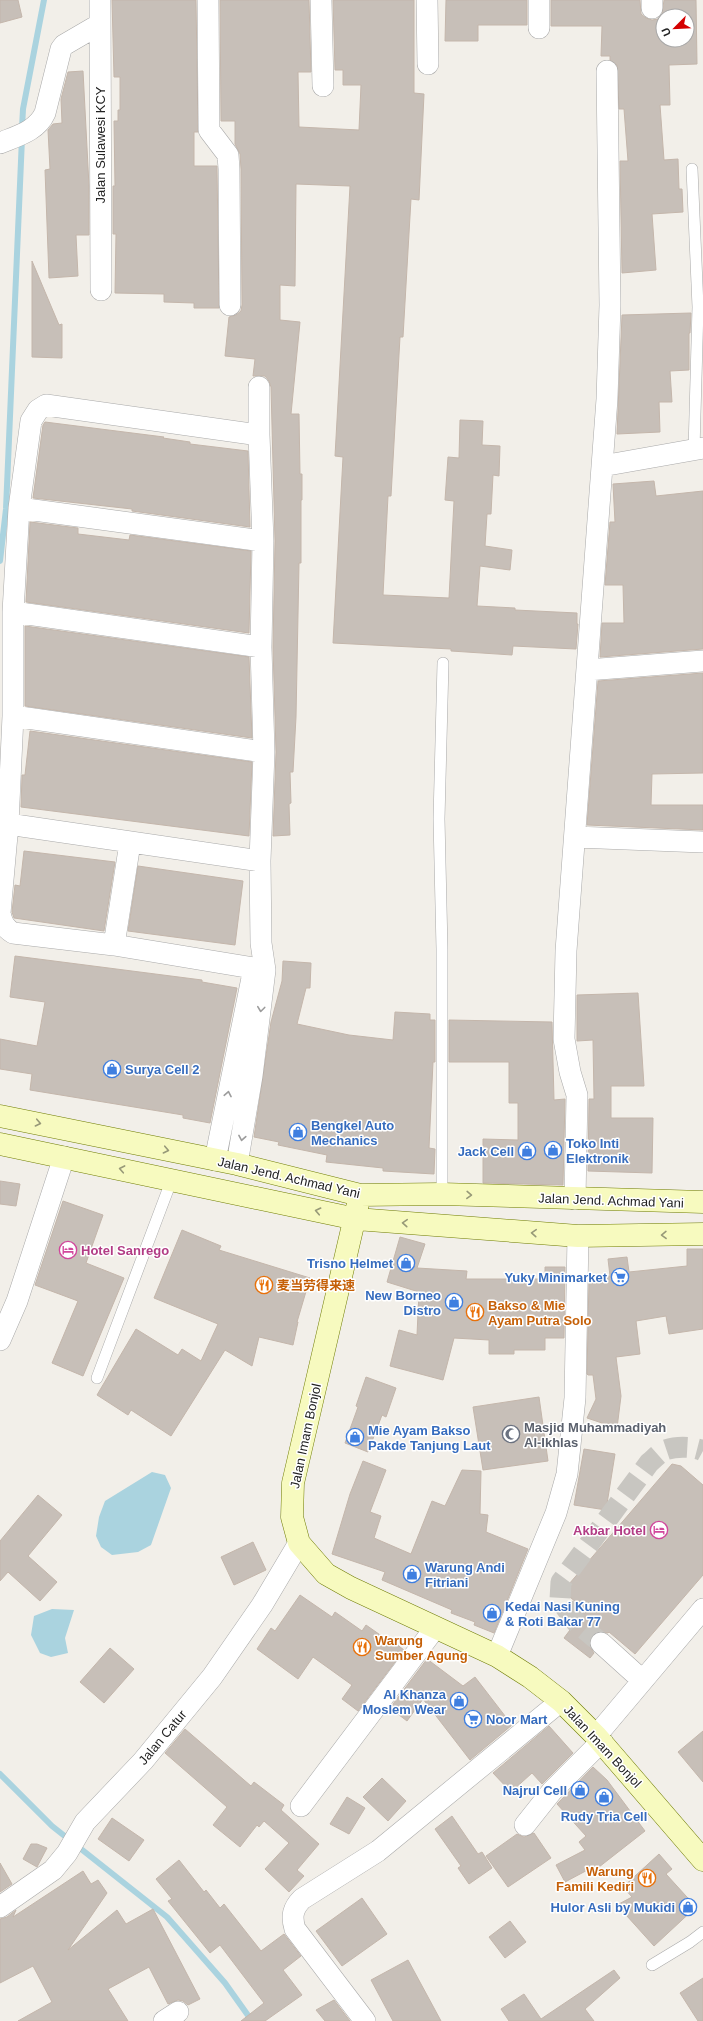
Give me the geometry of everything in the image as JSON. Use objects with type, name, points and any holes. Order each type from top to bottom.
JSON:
[{"type":"street","name":"Jalan Sulawesi KCY","points":[[100,0],[101,290]]},
{"type":"street","points":[[208,0],[209,130],[228,155],[230,305]]},
{"type":"street","points":[[321,0],[323,86]]},
{"type":"street","points":[[427,0],[428,64]]},
{"type":"street","points":[[539,0],[539,28]]},
{"type":"street","points":[[8,140],[35,128],[41,122],[45,114],[61,49],[64,44],[100,24]]},
{"type":"street","points":[[575,1199],[577,1095],[570,1072],[564,1039],[566,951],[607,399],[610,305],[607,71]]},
{"type":"street","points":[[237,1164],[252,1076],[261,943],[260,861],[264,752],[261,646],[263,541],[259,436],[259,387]]},
{"type":"street","points":[[259,436],[46,405],[38,410],[31,421],[19,508],[13,612],[13,716],[8,824],[0,913],[2,922],[7,929],[13,933],[114,945],[260,969]]},
{"type":"street","points":[[602,466],[699,449]]},
{"type":"street","points":[[19,508],[263,541]]},
{"type":"street","points":[[13,612],[261,646]]},
{"type":"street","points":[[587,670],[703,661]]},
{"type":"street","points":[[13,716],[264,752]]},
{"type":"street","points":[[8,824],[260,861]]},
{"type":"street","points":[[575,837],[703,842]]},
{"type":"street","points":[[114,945],[130,843]]},
{"type":"street","points":[[215,1160],[260,969]]},
{"type":"street","name":"Jalan Jend. Achmad Yani","points":[[0,1116],[237,1164],[367,1195],[442,1194],[703,1202]]},
{"type":"street","name":"Jalan Jend. Achmad Yani","points":[[0,1144],[362,1220],[578,1236],[703,1234]]},
{"type":"street","points":[[0,1340],[18,1300],[64,1157]]},
{"type":"street","points":[[362,1220],[367,1195]]},
{"type":"street","name":"Jalan Imam Bonjol","points":[[362,1220],[360,1261],[304,1494],[292,1517],[299,1543],[326,1574],[351,1588],[497,1656],[530,1677],[561,1701],[599,1739],[703,1860]]},
{"type":"street","points":[[497,1656],[556,1513],[567,1474],[575,1398],[578,1236]]},
{"type":"street","name":"Jalan Catur","points":[[0,1908],[53,1870],[67,1853],[85,1822],[143,1761],[212,1677],[262,1605],[299,1543]]},
{"type":"street","points":[[525,1825],[552,1791],[599,1739],[642,1680],[703,1609]]},
{"type":"street","points":[[301,1806],[435,1628]]},
{"type":"street","points":[[601,1643],[642,1680]]},
{"type":"street","points":[[365,2021],[295,1929],[292,1919],[296,1905],[302,1899],[378,1851],[561,1701]]},
{"type":"lane","points":[[692,169],[698,307],[699,449]]},
{"type":"lane","points":[[442,663],[439,819],[442,949],[442,1194]]},
{"type":"lane","points":[[97,1378],[172,1179]]},
{"type":"lane","points":[[652,1964],[690,1942],[703,1932]]},
{"type":"water","points":[[152,1472],[165,1475],[171,1488],[151,1545],[138,1552],[112,1555],[101,1547],[96,1536],[99,1517],[105,1501]]},
{"type":"water","points":[[52,1609],[74,1610],[65,1638],[68,1653],[51,1657],[40,1653],[31,1635],[34,1616]]},
{"type":"building","points":[[0,0],[18,0],[22,17],[0,23]]},
{"type":"building","points":[[112,0],[196,0],[198,132],[194,132],[194,166],[217,166],[219,308],[194,308],[194,303],[164,302],[164,294],[115,293],[116,234],[113,234],[113,186],[115,186],[114,121],[118,121],[118,110],[120,110],[120,77],[114,77]]},
{"type":"building","points":[[220,0],[309,0],[311,72],[298,72],[299,127],[359,130],[361,85],[343,85],[343,70],[335,70],[333,0],[414,0],[414,93],[424,94],[419,200],[411,199],[403,337],[400,337],[391,496],[388,496],[383,595],[449,598],[454,501],[445,500],[448,457],[459,458],[460,420],[483,421],[482,445],[500,446],[499,476],[493,475],[491,514],[487,514],[485,546],[512,550],[510,570],[480,566],[477,606],[515,608],[515,610],[577,613],[578,624],[576,649],[513,646],[512,655],[451,651],[451,649],[333,643],[343,457],[335,456],[350,186],[296,184],[295,286],[280,285],[280,320],[300,322],[291,414],[299,414],[302,500],[301,563],[299,563],[296,717],[293,772],[290,772],[290,835],[273,836],[276,752],[273,647],[275,541],[271,387],[265,376],[253,376],[255,359],[225,356],[229,317],[236,315],[241,311],[242,305],[241,169],[240,154],[235,144],[235,121],[221,121]]},
{"type":"building","points":[[446,0],[527,0],[527,25],[478,25],[478,41],[445,41]]},
{"type":"building","points":[[551,0],[640,0],[641,14],[646,18],[655,20],[655,48],[695,48],[695,8],[663,8],[664,0],[696,0],[697,64],[669,65],[670,105],[660,105],[664,160],[678,159],[679,189],[682,189],[683,212],[652,214],[656,270],[622,273],[620,161],[628,161],[624,109],[619,109],[617,65],[610,60],[610,56],[601,56],[602,26],[551,26]]},
{"type":"building","points":[[83,71],[89,186],[89,235],[76,235],[78,276],[49,278],[45,170],[50,169],[48,130],[53,124],[62,123],[61,99],[68,72]]},
{"type":"building","points":[[32,261],[59,325],[62,324],[62,358],[32,357]]},
{"type":"building","points":[[691,313],[689,333],[689,370],[670,371],[672,402],[659,402],[660,432],[617,434],[622,315]]},
{"type":"building","points":[[45,422],[164,437],[163,438],[190,442],[190,444],[248,451],[250,527],[132,511],[132,509],[33,498],[43,425]]},
{"type":"building","points":[[654,481],[656,496],[703,491],[703,649],[600,657],[602,623],[624,623],[623,585],[605,585],[610,522],[615,522],[613,484]]},
{"type":"building","points":[[30,522],[78,528],[78,534],[129,540],[130,535],[251,551],[249,633],[26,602]]},
{"type":"building","points":[[25,626],[249,657],[252,738],[25,706]]},
{"type":"building","points":[[703,673],[703,773],[652,774],[651,805],[703,805],[703,830],[587,825],[598,681]]},
{"type":"building","points":[[30,731],[252,762],[249,836],[21,807],[22,775],[25,775]]},
{"type":"building","points":[[24,851],[115,862],[104,931],[14,918],[12,912],[15,885],[20,886]]},
{"type":"building","points":[[138,866],[243,881],[235,945],[128,931]]},
{"type":"building","points":[[15,956],[202,980],[202,982],[237,988],[210,1123],[183,1118],[183,1115],[30,1090],[32,1074],[0,1069],[0,1039],[37,1046],[45,1002],[10,997]]},
{"type":"building","points":[[283,961],[311,963],[310,988],[306,988],[297,1024],[349,1035],[393,1040],[395,1012],[430,1014],[430,1020],[435,1020],[435,1062],[433,1062],[429,1148],[435,1149],[434,1174],[383,1171],[383,1168],[326,1162],[327,1155],[278,1145],[279,1142],[254,1137],[271,1022],[282,981]]},
{"type":"building","points":[[638,993],[644,1086],[611,1086],[611,1118],[653,1118],[652,1173],[588,1171],[589,1099],[594,1099],[593,1040],[577,1041],[577,995]]},
{"type":"building","points":[[449,1020],[552,1022],[554,1100],[565,1099],[563,1185],[483,1183],[483,1139],[518,1140],[518,1103],[509,1103],[509,1062],[449,1062]]},
{"type":"building","points":[[0,1181],[20,1184],[16,1206],[0,1204]]},
{"type":"building","points":[[63,1201],[103,1215],[86,1263],[124,1278],[83,1376],[52,1363],[78,1301],[35,1285]]},
{"type":"building","points":[[182,1230],[221,1246],[219,1250],[310,1278],[297,1322],[293,1345],[259,1337],[252,1366],[225,1350],[171,1436],[131,1410],[128,1415],[97,1395],[136,1329],[178,1355],[182,1349],[201,1361],[218,1324],[154,1298]]},
{"type":"building","points":[[400,1237],[425,1244],[417,1268],[467,1271],[466,1279],[545,1279],[545,1267],[565,1267],[564,1338],[545,1338],[545,1350],[514,1350],[514,1354],[489,1354],[489,1340],[454,1338],[443,1380],[390,1366],[399,1330],[417,1335],[419,1292],[387,1282]]},
{"type":"building","points":[[687,1249],[703,1249],[703,1329],[669,1334],[666,1316],[636,1321],[640,1354],[616,1357],[621,1396],[617,1428],[587,1418],[596,1399],[593,1375],[587,1374],[589,1279],[610,1276],[608,1259],[627,1257],[629,1272],[687,1266]]},
{"type":"building","points":[[366,1377],[396,1388],[386,1417],[382,1415],[368,1452],[345,1443],[358,1407],[356,1406]]},
{"type":"building","name":"Masjid Muhammadiyah Al-Ikhlas","points":[[539,1397],[548,1461],[483,1470],[473,1407]]},
{"type":"building","points":[[584,1449],[615,1454],[606,1510],[574,1505]]},
{"type":"building","points":[[363,1461],[386,1470],[370,1512],[381,1516],[374,1538],[411,1554],[432,1501],[445,1506],[462,1470],[481,1471],[480,1514],[488,1515],[486,1532],[528,1549],[494,1633],[474,1625],[475,1622],[451,1613],[452,1610],[382,1580],[385,1572],[332,1554],[350,1494]]},
{"type":"building","name":"Akbar Hotel","points":[[672,1464],[681,1466],[703,1485],[703,1575],[635,1654],[609,1632],[598,1632],[592,1635],[589,1640],[590,1647],[594,1653],[590,1658],[564,1638],[585,1610],[563,1591]]},
{"type":"building","points":[[38,1495],[62,1515],[28,1556],[57,1582],[40,1601],[8,1572],[0,1581],[0,1541]]},
{"type":"building","points":[[253,1542],[266,1570],[234,1585],[221,1557]]},
{"type":"building","points":[[300,1595],[332,1617],[335,1612],[362,1631],[366,1625],[386,1639],[387,1637],[404,1650],[358,1711],[342,1699],[352,1685],[313,1657],[298,1679],[257,1649],[271,1628],[275,1631]]},
{"type":"building","points":[[110,1648],[134,1669],[104,1703],[80,1682]]},
{"type":"building","points":[[427,1659],[463,1686],[475,1677],[512,1725],[470,1760],[423,1699],[407,1721],[390,1708]]},
{"type":"building","points":[[549,1726],[573,1753],[542,1784],[532,1773],[511,1792],[493,1773]]},
{"type":"building","points":[[185,1729],[251,1786],[254,1782],[284,1805],[281,1810],[319,1844],[297,1870],[304,1876],[289,1892],[265,1869],[289,1843],[264,1821],[259,1827],[257,1825],[240,1847],[213,1825],[227,1807],[165,1753]]},
{"type":"building","points":[[703,1731],[703,1782],[678,1752]]},
{"type":"building","points":[[593,1767],[607,1780],[645,1831],[599,1867],[597,1865],[565,1882],[556,1865],[585,1850],[579,1842],[586,1836],[557,1804]]},
{"type":"building","points":[[382,1778],[406,1801],[388,1821],[363,1797]]},
{"type":"building","points":[[347,1797],[365,1808],[349,1834],[330,1824]]},
{"type":"building","points":[[452,1816],[478,1854],[482,1852],[492,1868],[469,1884],[458,1868],[461,1866],[435,1829]]},
{"type":"building","points":[[112,1818],[144,1840],[129,1861],[98,1839]]},
{"type":"building","points":[[534,1833],[551,1858],[508,1887],[486,1856],[517,1834],[524,1837]]},
{"type":"building","points":[[31,1844],[37,1844],[47,1848],[37,1867],[23,1859]]},
{"type":"building","points":[[659,1854],[672,1869],[666,1874],[696,1907],[654,1946],[617,1905],[632,1897],[623,1887]]},
{"type":"building","points":[[179,1860],[204,1892],[206,1890],[220,1908],[224,1904],[261,1951],[284,1934],[301,1956],[283,1970],[302,1995],[265,2021],[241,2021],[264,2003],[220,1945],[210,1953],[168,1901],[172,1899],[156,1879]]},
{"type":"building","points":[[0,1863],[12,1884],[0,1892]]},
{"type":"building","points":[[83,1871],[91,1884],[98,1880],[107,1893],[68,1950],[117,1910],[126,1924],[153,1909],[200,1999],[188,2005],[183,2001],[178,2000],[168,2004],[149,1967],[108,1989],[128,2021],[18,2021],[52,2002],[33,1966],[0,1983],[0,1919],[7,1917],[16,1910],[13,1917]]},
{"type":"building","points":[[362,1898],[387,1934],[342,1966],[316,1931]]},
{"type":"building","points":[[510,1921],[526,1942],[505,1958],[489,1937]]},
{"type":"building","points":[[408,1960],[441,2021],[393,2021],[371,1980]]},
{"type":"building","points":[[614,1970],[620,1978],[585,2009],[594,2021],[509,2021],[501,2009],[524,1994],[541,2019]]},
{"type":"building","points":[[703,1978],[703,2021],[698,2021],[680,1993]]},
{"type":"building","points":[[334,2000],[350,2021],[325,2021],[316,2010]]},
{"type":"waterway","points":[[22,128],[23,109],[44,0]]},
{"type":"waterway","points":[[0,561],[6,509],[22,138]]},
{"type":"waterway","points":[[0,1774],[52,1826],[167,1917],[225,1983],[252,2021]]},
{"type":"tunnel","points":[[601,1643],[576,1622],[560,1600],[561,1582],[649,1463],[667,1449],[689,1447],[703,1451]]},
{"type":"place","name":"Surya Cell 2","points":[[112,1069]]},
{"type":"place","name":"Bengkel Auto Mechanics","points":[[298,1132]]},
{"type":"place","name":"Toko Inti Elektronik","points":[[553,1150]]},
{"type":"place","name":"Jack Cell","points":[[527,1151]]},
{"type":"place","name":"Hotel Sanrego","points":[[68,1250]]},
{"type":"place","name":"Trisno Helmet","points":[[406,1263]]},
{"type":"place","name":"Yuky Minimarket","points":[[620,1277]]},
{"type":"place","name":"麦当劳得来速","points":[[264,1285]]},
{"type":"place","name":"New Borneo Distro","points":[[454,1302]]},
{"type":"place","name":"Bakso & Mie Ayam Putra Solo","points":[[475,1312]]},
{"type":"place","name":"Masjid Muhammadiyah Al-Ikhlas","points":[[511,1434]]},
{"type":"place","name":"Mie Ayam Bakso Pakde Tanjung Laut","points":[[355,1437]]},
{"type":"place","name":"Akbar Hotel","points":[[659,1530]]},
{"type":"place","name":"Warung Andi Fitriani","points":[[412,1574]]},
{"type":"place","name":"Kedai Nasi Kuning & Roti Bakar 77","points":[[492,1613]]},
{"type":"place","name":"Warung Sumber Agung","points":[[362,1647]]},
{"type":"place","name":"Al Khanza Moslem Wear","points":[[459,1701]]},
{"type":"place","name":"Noor Mart","points":[[473,1719]]},
{"type":"place","name":"Najrul Cell","points":[[580,1790]]},
{"type":"place","name":"Rudy Tria Cell","points":[[604,1797]]},
{"type":"place","name":"Warung Famili Kediri","points":[[647,1878]]},
{"type":"place","name":"Hulor Asli by Mukidi","points":[[688,1907]]}]
